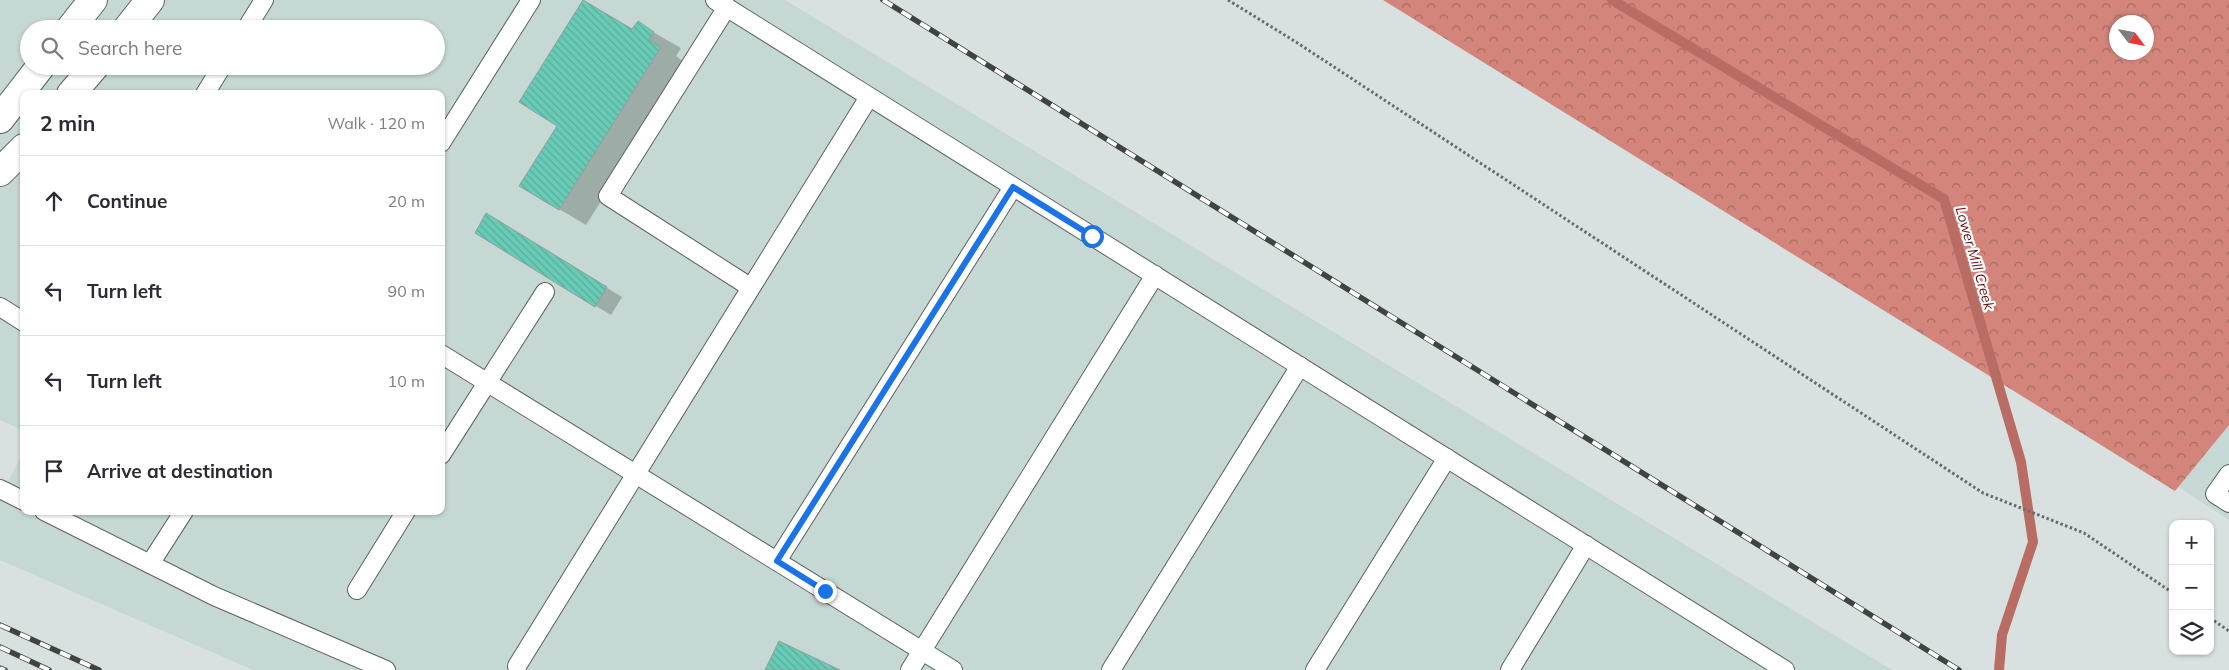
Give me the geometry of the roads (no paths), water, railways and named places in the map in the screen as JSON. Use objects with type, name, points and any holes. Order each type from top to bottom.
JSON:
[{"type":"main road","points":[[77,20],[93,0]]},
{"type":"main road","points":[[134,20],[150,0]]},
{"type":"main road","points":[[22,90],[34,75]]},
{"type":"main road","points":[[74,90],[87,75]]},
{"type":"main road","points":[[0,119],[20,93]]},
{"type":"main road","points":[[0,172],[20,152]]},
{"type":"lane","points":[[252,20],[264,0]]},
{"type":"lane","points":[[445,137],[531,0]]},
{"type":"lane","points":[[750,287],[608,196],[721,4],[1785,670]]},
{"type":"lane","points":[[207,90],[217,75]]},
{"type":"lane","points":[[517,666],[869,97]]},
{"type":"lane","points":[[777,561],[1013,187]]},
{"type":"lane","points":[[910,670],[1156,275]]},
{"type":"lane","points":[[445,449],[545,292]]},
{"type":"lane","points":[[0,307],[20,320]]},
{"type":"lane","points":[[445,356],[953,670]]},
{"type":"lane","points":[[1111,670],[1300,366]]},
{"type":"lane","points":[[1315,670],[1447,458]]},
{"type":"lane","points":[[2229,474],[2215,494],[2229,504]]},
{"type":"lane","points":[[0,489],[20,499]]},
{"type":"lane","points":[[52,515],[214,596],[386,670]]},
{"type":"lane","points":[[150,564],[181,515]]},
{"type":"lane","points":[[357,590],[404,515]]},
{"type":"lane","points":[[1510,670],[1586,545]]},
{"type":"waterway","name":"Lower Mill Creek","points":[[1612,0],[1944,199],[2021,462],[2033,542],[2002,635],[1999,670]]},
{"type":"railway","points":[[883,0],[1959,670]]},
{"type":"railway","points":[[0,625],[99,670]]},
{"type":"railway","points":[[0,647],[49,670]]},
{"type":"railway","points":[[0,668],[5,670]]}]
